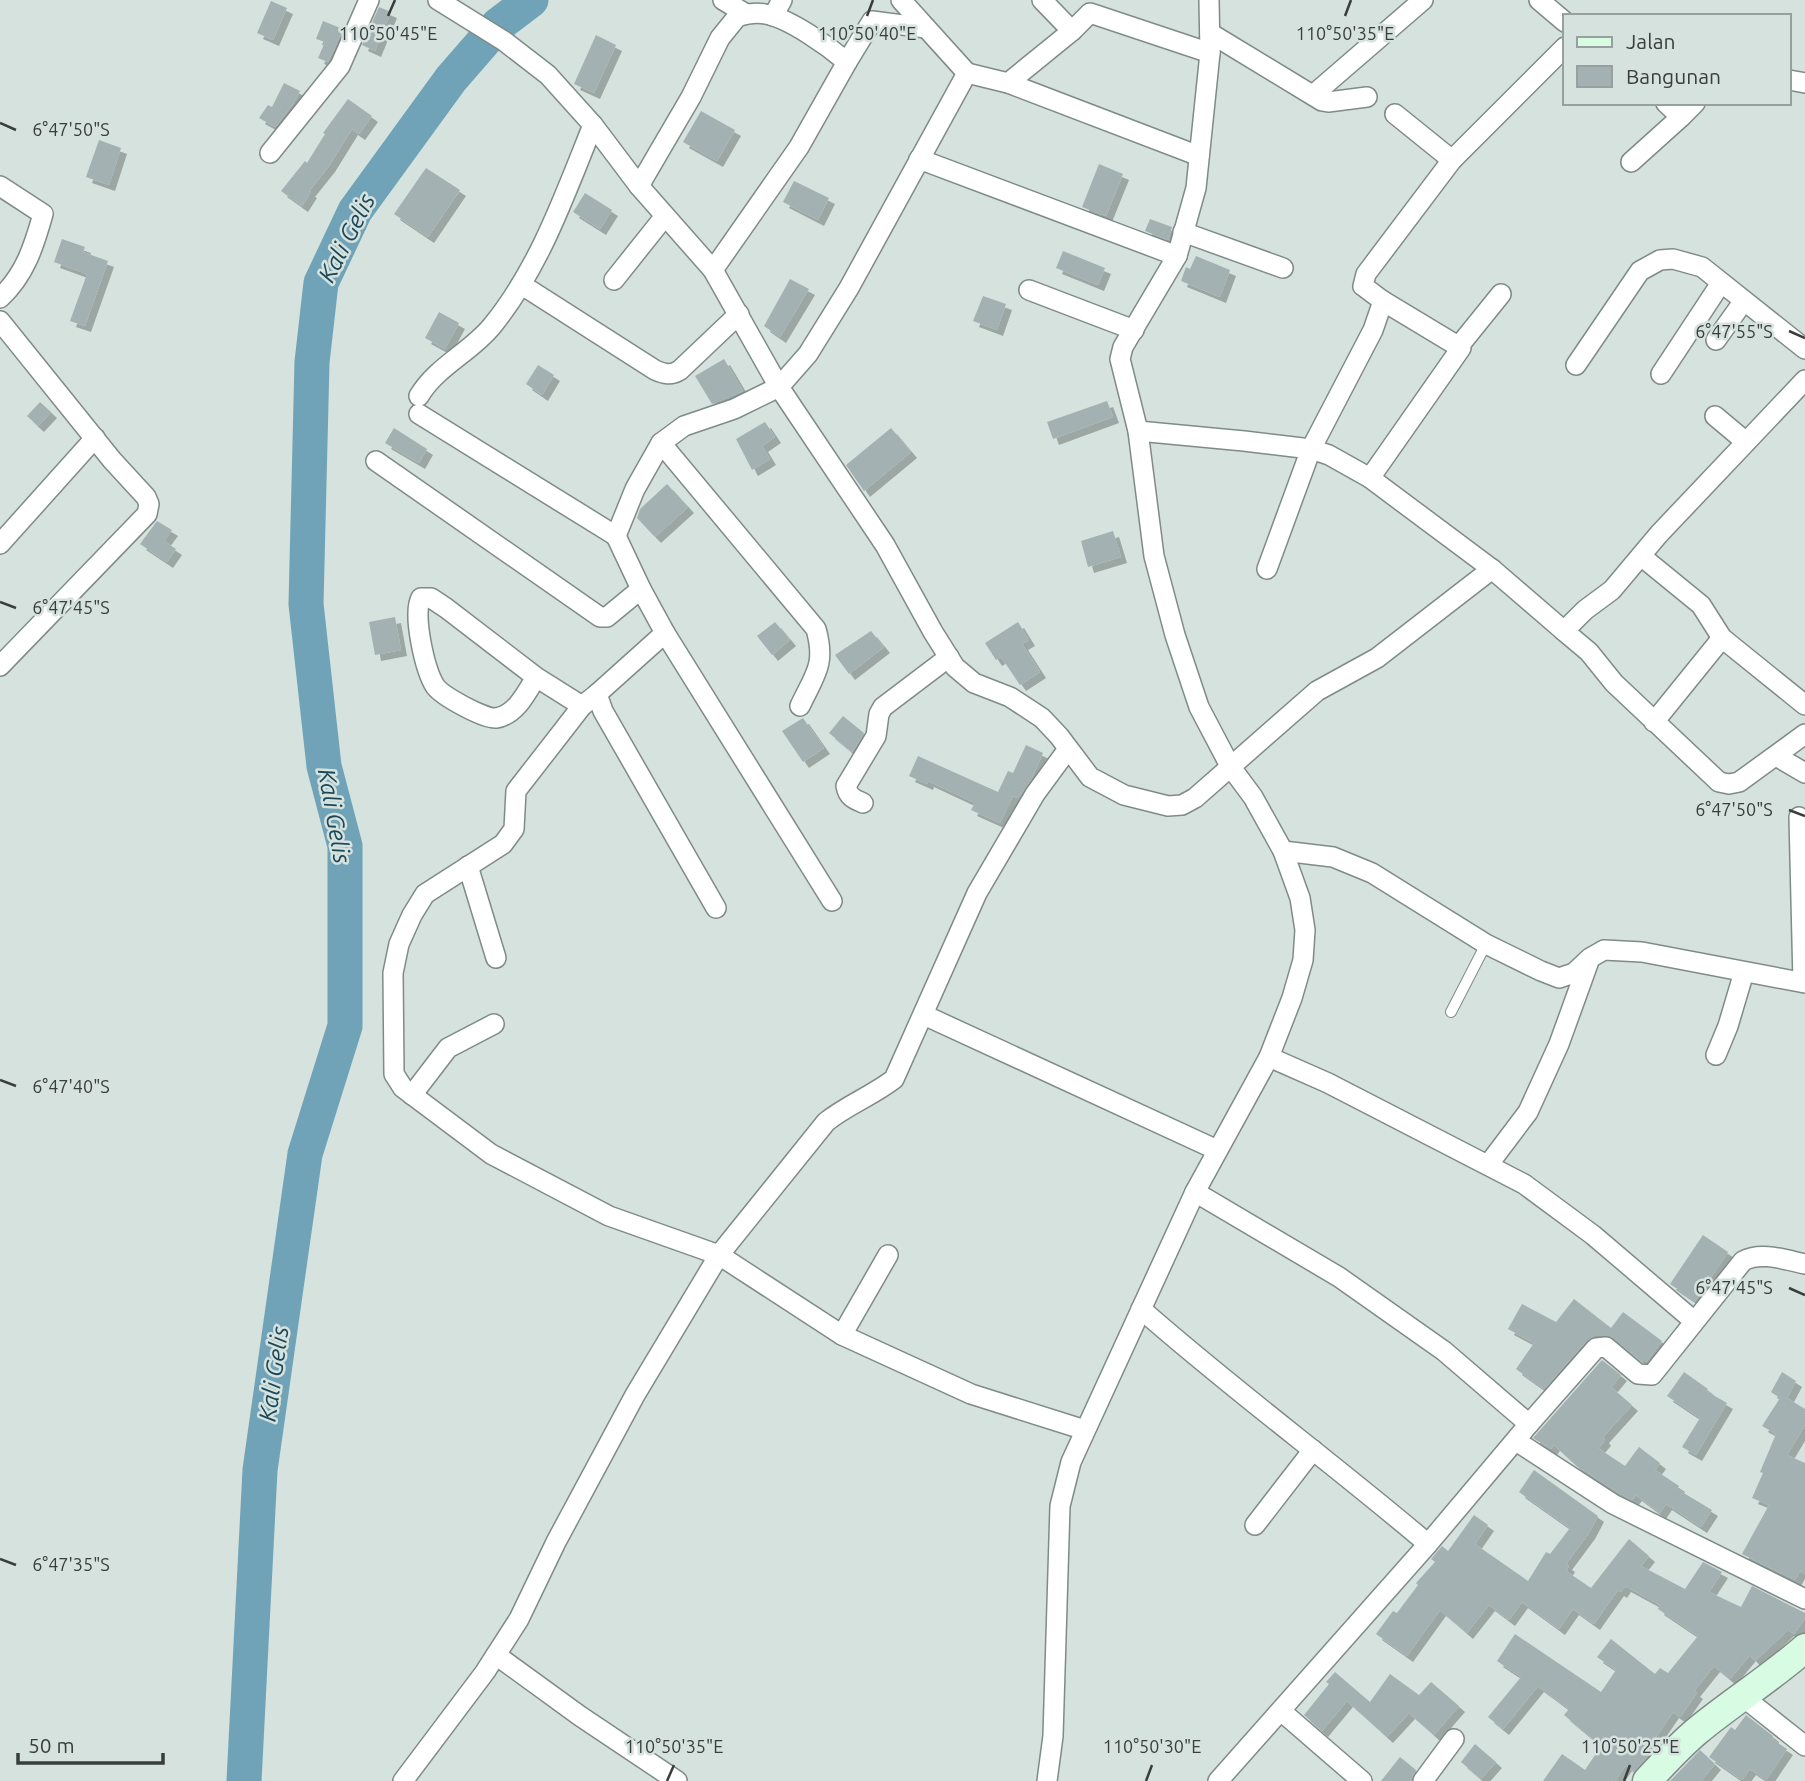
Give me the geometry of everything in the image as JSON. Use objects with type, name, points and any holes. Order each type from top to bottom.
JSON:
[{"type":"street","points":[[270,153],[340,66],[369,0]]},
{"type":"street","points":[[438,0],[504,41],[548,75],[593,125],[639,186],[713,270],[779,387],[886,545],[955,667],[974,683],[1010,697],[1042,718],[1090,776],[1124,795],[1168,806],[1195,798],[1317,691],[1377,658],[1492,569]]},
{"type":"street","points":[[723,0],[746,14]]},
{"type":"street","points":[[901,0],[967,73],[1008,83],[1199,156]]},
{"type":"street","points":[[1042,0],[1072,31]]},
{"type":"street","points":[[1047,1781],[1053,1736],[1060,1506],[1071,1462],[1195,1192],[1269,1058],[1303,960],[1305,930],[1300,898],[1283,851],[1253,797],[1230,766],[1199,707],[1174,635],[1154,556],[1138,431],[1120,359],[1123,347],[1177,256],[1196,188],[1210,43],[1209,0]]},
{"type":"street","points":[[1313,95],[1423,0]]},
{"type":"street","points":[[1539,0],[1563,20]]},
{"type":"street","points":[[1008,83],[1072,31],[1094,7],[1210,43],[1328,102],[1367,97]]},
{"type":"street","points":[[639,186],[691,97],[720,38],[737,17],[778,8],[796,27],[847,62]]},
{"type":"street","points":[[713,270],[799,147],[872,20],[926,28]]},
{"type":"street","points":[[1459,346],[1383,301],[1363,286],[1366,274],[1452,160],[1563,49]]},
{"type":"street","points":[[616,536],[635,489],[661,443],[684,426],[734,409],[779,387],[808,354],[849,288],[967,73]]},
{"type":"street","points":[[1631,162],[1681,108]]},
{"type":"street","points":[[1395,114],[1452,160]]},
{"type":"street","points":[[593,125],[556,218],[522,285],[491,328],[427,383],[419,405],[616,536],[640,589],[665,633],[832,901]]},
{"type":"street","points":[[919,159],[1177,256]]},
{"type":"street","points":[[0,186],[43,214],[32,253],[12,287],[0,298]]},
{"type":"street","points":[[614,280],[665,216]]},
{"type":"street","points":[[1183,232],[1283,268]]},
{"type":"street","points":[[1576,365],[1640,271],[1660,260],[1686,261],[1702,267],[1805,349]]},
{"type":"street","points":[[1661,373],[1721,283]]},
{"type":"street","points":[[522,285],[655,370],[666,374],[680,370],[739,314]]},
{"type":"street","points":[[1029,290],[1134,330]]},
{"type":"street","points":[[1370,478],[1459,352],[1459,346],[1501,295]]},
{"type":"street","points":[[1267,569],[1311,449],[1373,330],[1383,301]]},
{"type":"street","points":[[1716,340],[1743,302]]},
{"type":"street","points":[[0,321],[149,504],[146,514],[0,666]]},
{"type":"street","points":[[1564,631],[1585,610],[1612,590],[1805,380]]},
{"type":"street","points":[[1716,416],[1746,442]]},
{"type":"street","points":[[1138,431],[1311,449],[1329,455],[1370,478],[1492,569],[1589,652],[1614,684],[1719,782],[1738,782],[1805,734]]},
{"type":"street","points":[[0,544],[94,438]]},
{"type":"street","points":[[661,443],[817,629],[821,662],[800,706]]},
{"type":"street","points":[[376,461],[600,617],[607,617],[640,589]]},
{"type":"street","points":[[1641,556],[1701,605],[1722,638],[1805,705]]},
{"type":"street","points":[[536,677],[514,709],[496,718],[484,716],[445,695],[437,689],[429,670],[417,618],[417,607],[421,598],[431,598],[446,608],[536,677],[590,700],[603,711],[716,908]]},
{"type":"street","points":[[665,633],[590,700],[516,791],[514,829],[503,844],[425,894],[399,944],[393,972],[394,1074],[403,1088],[491,1154],[609,1216],[719,1255],[842,1335],[971,1394],[1084,1430]]},
{"type":"street","points":[[1654,722],[1722,638]]},
{"type":"street","points":[[863,803],[851,797],[846,786],[876,736],[879,714],[883,707],[949,657]]},
{"type":"street","points":[[411,1778],[519,1619],[556,1542],[635,1395],[719,1255],[826,1122],[894,1079],[977,893],[1035,794],[1068,749]]},
{"type":"street","points":[[1776,756],[1805,773]]},
{"type":"street","points":[[1283,851],[1333,857],[1372,873],[1486,944],[1559,978],[1574,973],[1590,958],[1604,950],[1642,952],[1804,982],[1799,817]]},
{"type":"street","points":[[468,866],[496,958]]},
{"type":"street","points":[[1488,1165],[1528,1112],[1559,1044],[1590,958]]},
{"type":"street","points":[[1716,1055],[1728,1027],[1744,972]]},
{"type":"street","points":[[924,1015],[1217,1150]]},
{"type":"street","points":[[412,1095],[448,1048],[494,1024]]},
{"type":"street","points":[[1269,1058],[1328,1083],[1524,1184],[1583,1227],[1694,1321]]},
{"type":"street","points":[[1195,1192],[1339,1277],[1444,1352],[1529,1424]]},
{"type":"street","points":[[842,1335],[888,1255]]},
{"type":"street","points":[[1218,1781],[1428,1544],[1596,1348],[1606,1347],[1638,1374],[1652,1375],[1743,1261],[1750,1257],[1774,1257],[1805,1264]]},
{"type":"street","points":[[1141,1309],[1265,1414],[1428,1544]]},
{"type":"street","points":[[1516,1441],[1613,1504],[1805,1599]]},
{"type":"street","points":[[1255,1525],[1313,1450]]},
{"type":"street","points":[[1647,1781],[1696,1732],[1779,1671],[1805,1648]]},
{"type":"street","points":[[496,1654],[580,1716],[677,1781]]},
{"type":"street","points":[[1742,1696],[1805,1746]]},
{"type":"street","points":[[1281,1711],[1362,1781]]},
{"type":"street","points":[[1423,1781],[1454,1739]]},
{"type":"lane","points":[[1451,1012],[1486,944]]},
{"type":"building","points":[[271,1],[287,8],[273,40],[257,33]]},
{"type":"building","points":[[379,7],[391,12],[375,51],[362,45]]},
{"type":"building","points":[[323,21],[343,29],[328,62],[318,58],[325,42],[316,39]]},
{"type":"building","points":[[596,35],[616,45],[594,93],[574,84]]},
{"type":"building","points":[[284,83],[300,91],[275,127],[259,118],[268,105],[272,107]]},
{"type":"building","points":[[348,99],[372,116],[359,134],[352,129],[329,166],[309,191],[311,192],[302,206],[281,191],[305,161],[307,163],[325,134],[323,133]]},
{"type":"building","points":[[701,111],[735,130],[717,161],[683,142]]},
{"type":"building","points":[[99,140],[121,148],[109,185],[86,177]]},
{"type":"building","points":[[1099,164],[1123,174],[1106,216],[1082,207]]},
{"type":"building","points":[[426,168],[460,190],[428,237],[394,214]]},
{"type":"building","points":[[794,181],[829,198],[818,220],[783,202]]},
{"type":"building","points":[[585,193],[612,210],[600,229],[573,212]]},
{"type":"building","points":[[1150,219],[1172,227],[1168,240],[1145,231]]},
{"type":"building","points":[[62,239],[85,247],[83,252],[108,261],[85,326],[70,321],[87,274],[54,262]]},
{"type":"building","points":[[1063,251],[1105,268],[1098,285],[1056,268]]},
{"type":"building","points":[[1196,256],[1230,270],[1220,297],[1181,281],[1186,267],[1190,269]]},
{"type":"building","points":[[790,279],[809,289],[780,337],[764,326]]},
{"type":"building","points":[[983,296],[1006,304],[997,330],[973,321]]},
{"type":"building","points":[[439,312],[459,323],[445,349],[425,338]]},
{"type":"building","points":[[724,359],[743,391],[712,404],[695,376]]},
{"type":"building","points":[[538,365],[554,375],[542,395],[526,384]]},
{"type":"building","points":[[1107,401],[1113,417],[1053,439],[1047,422]]},
{"type":"building","points":[[40,402],[51,412],[38,426],[27,416]]},
{"type":"building","points":[[765,422],[775,437],[762,446],[770,459],[752,470],[736,439]]},
{"type":"building","points":[[394,428],[427,449],[419,463],[385,443]]},
{"type":"building","points":[[891,428],[911,452],[864,491],[846,465]]},
{"type":"building","points":[[667,484],[688,507],[655,537],[637,518],[640,509]]},
{"type":"building","points":[[157,521],[172,530],[164,541],[176,549],[167,562],[140,544]]},
{"type":"building","points":[[1113,531],[1121,557],[1088,567],[1081,541]]},
{"type":"building","points":[[395,617],[401,650],[375,655],[369,622]]},
{"type":"building","points":[[775,622],[790,640],[772,655],[757,636]]},
{"type":"building","points":[[1018,622],[1029,640],[1022,644],[1040,672],[1020,685],[1001,657],[996,660],[985,643]]},
{"type":"building","points":[[871,631],[884,647],[849,674],[835,655]]},
{"type":"building","points":[[843,716],[864,733],[852,752],[829,733]]},
{"type":"building","points":[[803,718],[824,748],[803,762],[782,731]]},
{"type":"building","points":[[1026,745],[1043,753],[1032,778],[1018,798],[1013,796],[1000,823],[971,810],[975,803],[928,781],[927,784],[909,776],[918,756],[998,792],[1008,771],[1013,773]]},
{"type":"building","points":[[1703,1235],[1728,1252],[1695,1301],[1670,1284]]},
{"type":"building","points":[[1574,1299],[1611,1328],[1623,1312],[1662,1341],[1646,1362],[1643,1362],[1610,1336],[1594,1336],[1587,1340],[1544,1389],[1516,1369],[1534,1343],[1508,1329],[1522,1304],[1556,1322]]},
{"type":"building","points":[[1602,1360],[1621,1375],[1611,1387],[1632,1405],[1603,1437],[1605,1440],[1598,1448],[1625,1466],[1639,1447],[1660,1463],[1655,1470],[1679,1486],[1677,1489],[1712,1510],[1701,1527],[1666,1504],[1660,1513],[1636,1495],[1632,1500],[1577,1466],[1554,1445],[1551,1449],[1533,1438]]},
{"type":"building","points":[[1684,1372],[1708,1389],[1706,1391],[1727,1403],[1696,1455],[1682,1447],[1700,1418],[1667,1396]]},
{"type":"building","points":[[1782,1372],[1796,1381],[1787,1398],[1805,1409],[1805,1425],[1787,1455],[1805,1463],[1805,1574],[1800,1571],[1795,1580],[1742,1554],[1769,1505],[1752,1498],[1776,1434],[1762,1426],[1780,1398],[1771,1392]]},
{"type":"building","points":[[1534,1470],[1598,1516],[1566,1564],[1569,1566],[1566,1571],[1591,1588],[1629,1539],[1649,1556],[1641,1566],[1685,1589],[1703,1562],[1722,1572],[1709,1592],[1741,1607],[1752,1586],[1805,1613],[1805,1618],[1794,1634],[1788,1630],[1755,1661],[1750,1655],[1730,1679],[1714,1666],[1694,1691],[1697,1693],[1680,1717],[1673,1712],[1654,1740],[1658,1744],[1634,1772],[1626,1765],[1615,1781],[1543,1781],[1562,1754],[1585,1770],[1601,1746],[1564,1715],[1569,1709],[1538,1686],[1503,1729],[1488,1717],[1521,1677],[1497,1661],[1515,1634],[1601,1692],[1616,1670],[1597,1657],[1611,1639],[1655,1674],[1660,1668],[1668,1673],[1698,1636],[1658,1609],[1660,1605],[1625,1586],[1621,1592],[1618,1590],[1594,1624],[1573,1609],[1559,1629],[1522,1602],[1509,1620],[1489,1605],[1467,1633],[1440,1610],[1407,1656],[1376,1634],[1393,1611],[1397,1613],[1418,1585],[1416,1583],[1435,1562],[1431,1559],[1442,1546],[1448,1551],[1474,1515],[1488,1525],[1475,1544],[1528,1581],[1546,1552],[1550,1554],[1570,1528],[1519,1492]]},
{"type":"building","points":[[1335,1672],[1370,1702],[1390,1674],[1419,1695],[1431,1682],[1459,1706],[1434,1735],[1409,1713],[1387,1737],[1347,1701],[1322,1731],[1304,1715],[1329,1684],[1326,1682]]},
{"type":"building","points":[[1746,1715],[1787,1749],[1766,1780],[1750,1769],[1742,1780],[1709,1757],[1731,1727],[1735,1730]]},
{"type":"building","points":[[1475,1744],[1496,1762],[1481,1779],[1461,1762]]},
{"type":"building","points":[[1700,1750],[1715,1764],[1701,1781],[1670,1781]]},
{"type":"building","points":[[1400,1757],[1416,1770],[1411,1781],[1381,1781]]},
{"type":"waterway","name":"Kali Gelis","points":[[244,1781],[260,1470],[305,1154],[345,1026],[345,846],[324,766],[306,604],[312,362],[321,283],[355,211],[451,79],[498,25],[531,0]]}]
